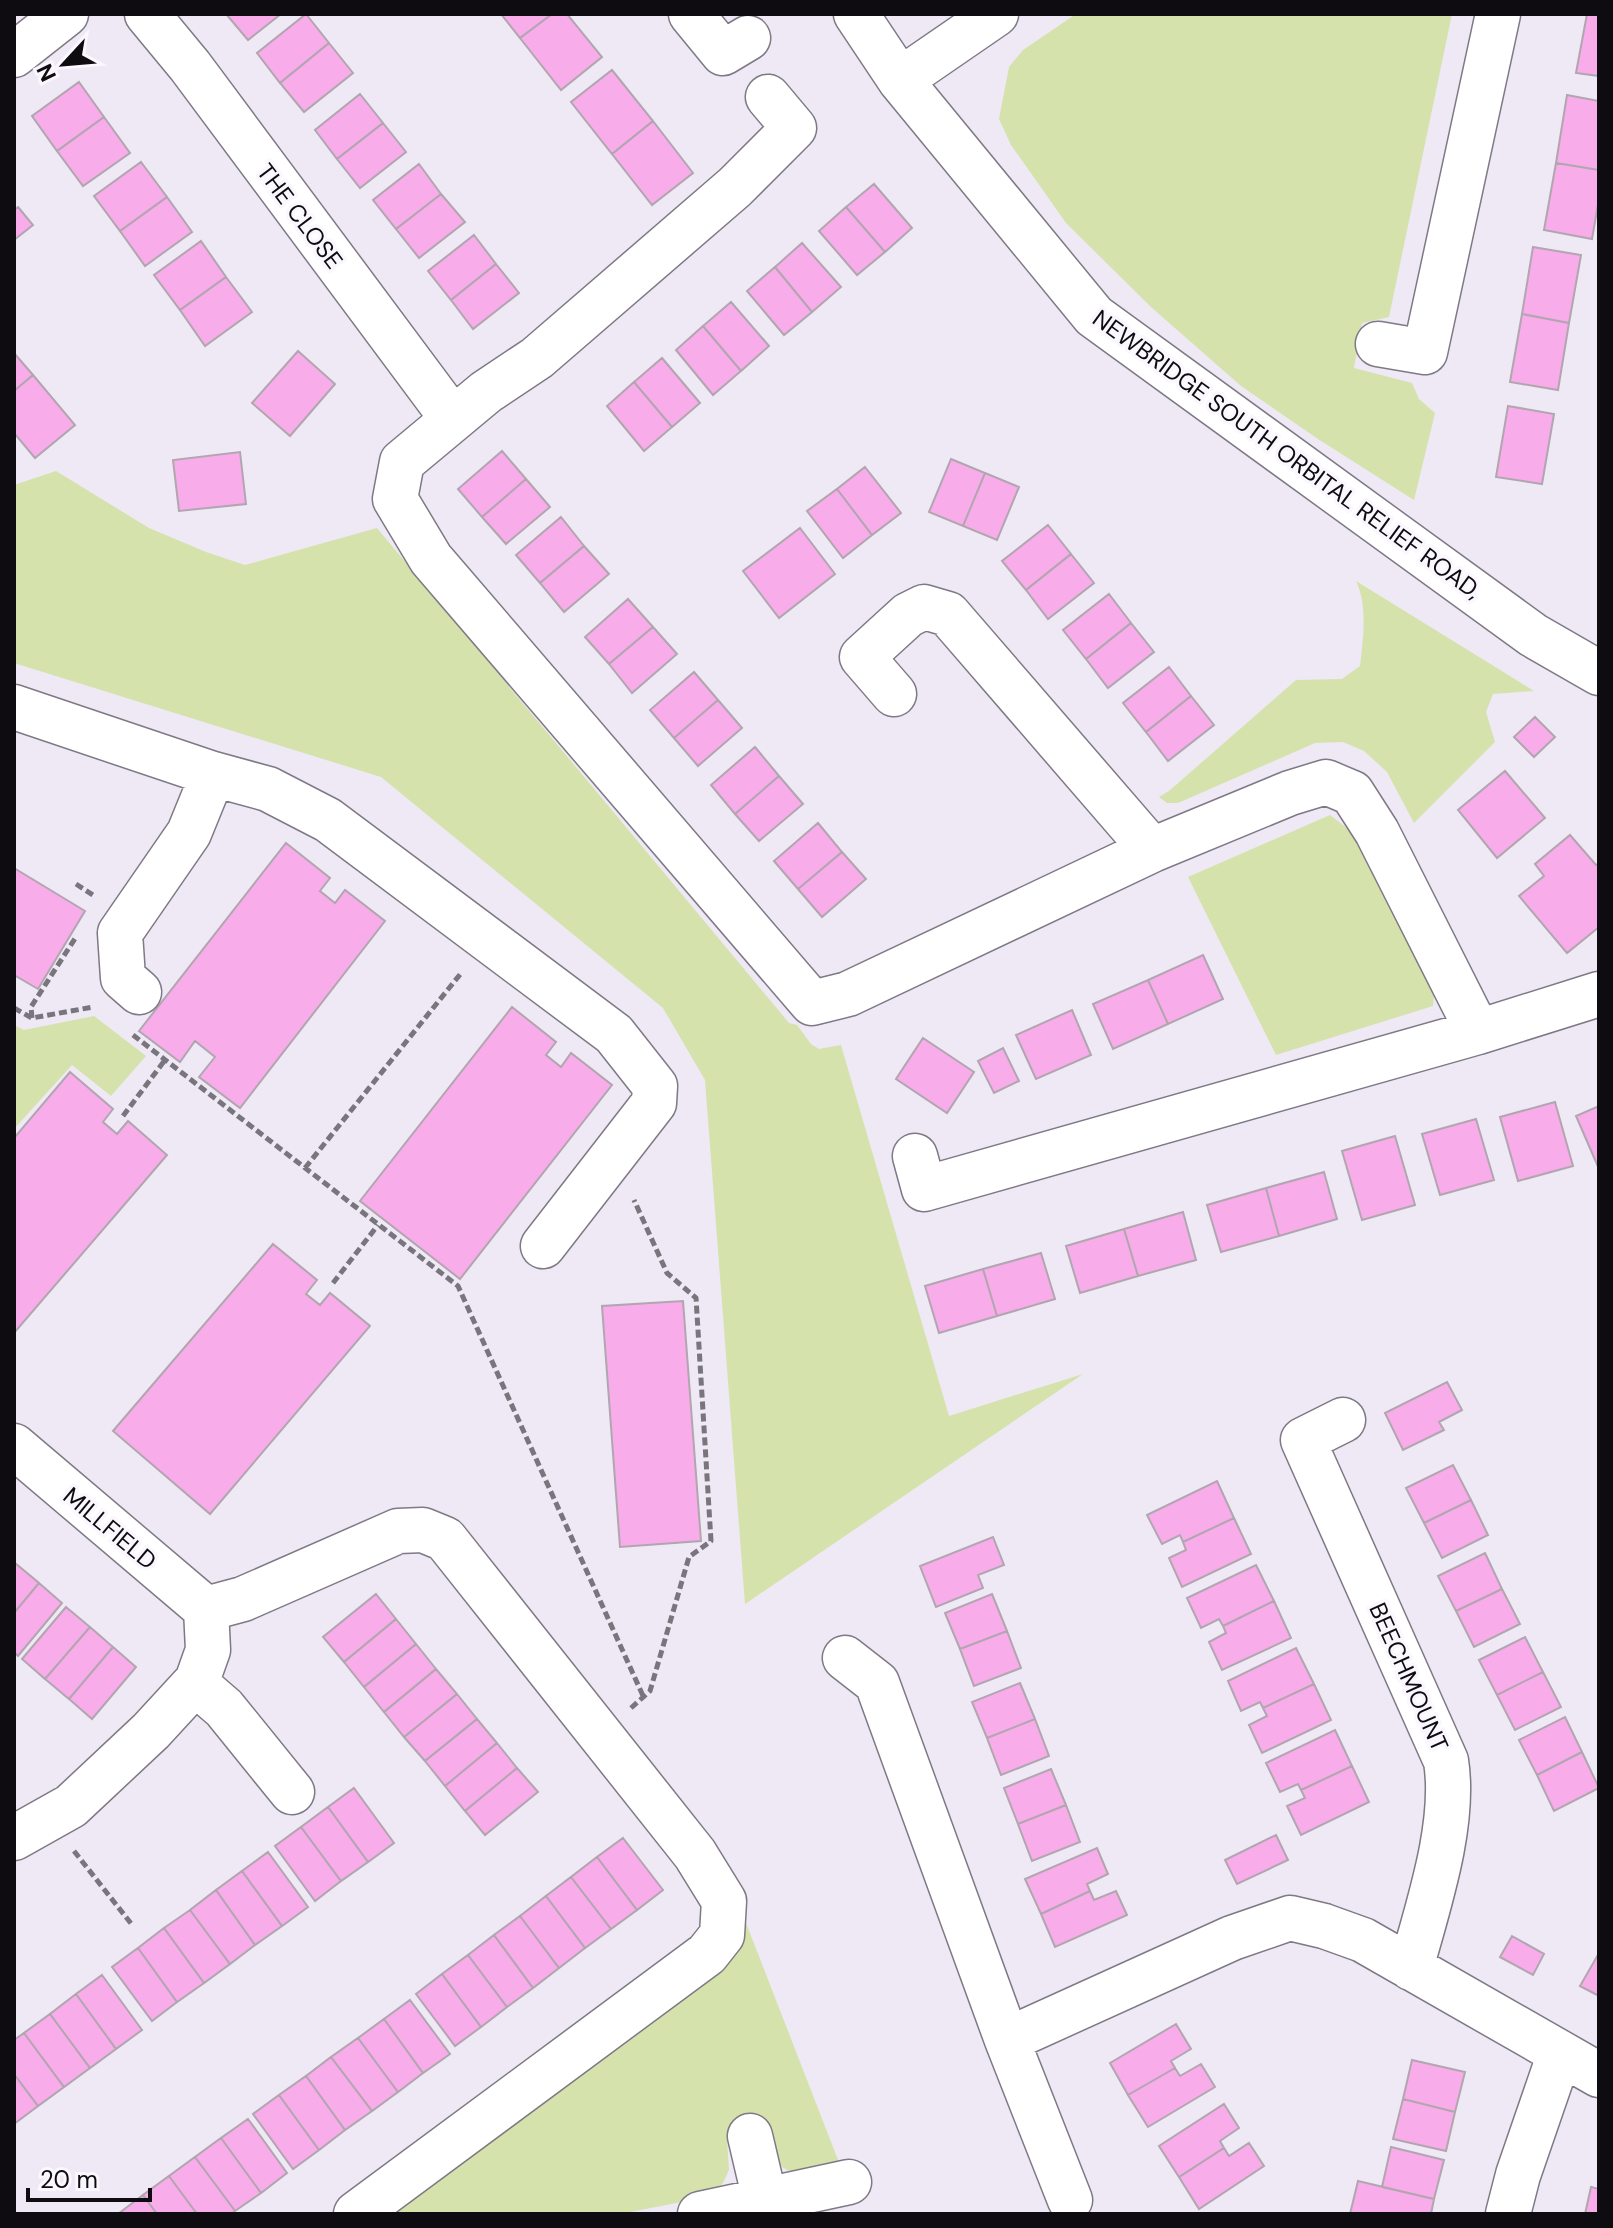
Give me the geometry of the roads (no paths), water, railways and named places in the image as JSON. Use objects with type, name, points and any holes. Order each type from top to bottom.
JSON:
[{"type":"street","points":[[14,55],[66,14]]},
{"type":"street","name":"THE CLOSE","points":[[147,14],[190,66],[452,418]]},
{"type":"street","points":[[691,14],[723,53],[748,38]]},
{"type":"street","name":"NEWBRIDGE SOUTH ORBITAL RELIEF ROAD,","points":[[856,14],[900,80],[1094,316],[1533,635],[1599,673]]},
{"type":"street","points":[[900,80],[996,14]]},
{"type":"street","points":[[1378,344],[1425,352],[1498,14]]},
{"type":"street","points":[[768,97],[794,128],[735,187],[537,358],[452,418],[402,462],[395,499],[431,559],[812,1003],[848,994],[1152,850],[1290,793],[1326,782],[1352,793],[1377,832],[1478,1032]]},
{"type":"street","points":[[894,694],[862,657],[908,615],[924,607],[948,614],[1152,850]]},
{"type":"street","points":[[14,707],[213,774],[268,789],[328,820],[614,1034],[655,1086],[654,1103],[543,1246]]},
{"type":"street","points":[[135,1013],[123,978],[120,933],[189,833],[213,774]]},
{"type":"street","points":[[915,1156],[924,1189],[1478,1032],[1599,994]]},
{"type":"street","name":"BEECHMOUNT","points":[[1343,1420],[1303,1440],[1446,1761],[1450,1788],[1435,1878],[1411,1968]]},
{"type":"street","name":"MILLFIELD","points":[[14,1446],[206,1609]]},
{"type":"street","points":[[31,1828],[71,1806],[151,1731],[195,1683],[208,1650],[206,1609],[243,1599],[398,1531],[423,1530],[445,1539],[695,1854],[724,1901],[722,1935],[707,1954],[356,2214]]},
{"type":"street","points":[[845,1658],[877,1683],[1007,2040],[1070,2200]]},
{"type":"street","points":[[195,1683],[224,1708],[292,1792]]},
{"type":"street","points":[[1007,2040],[1232,1938],[1290,1918],[1363,1940],[1599,2075]]},
{"type":"street","points":[[1508,2214],[1518,2175],[1560,2053]]},
{"type":"street","points":[[750,2136],[765,2200]]},
{"type":"street","points":[[700,2214],[849,2182]]}]
